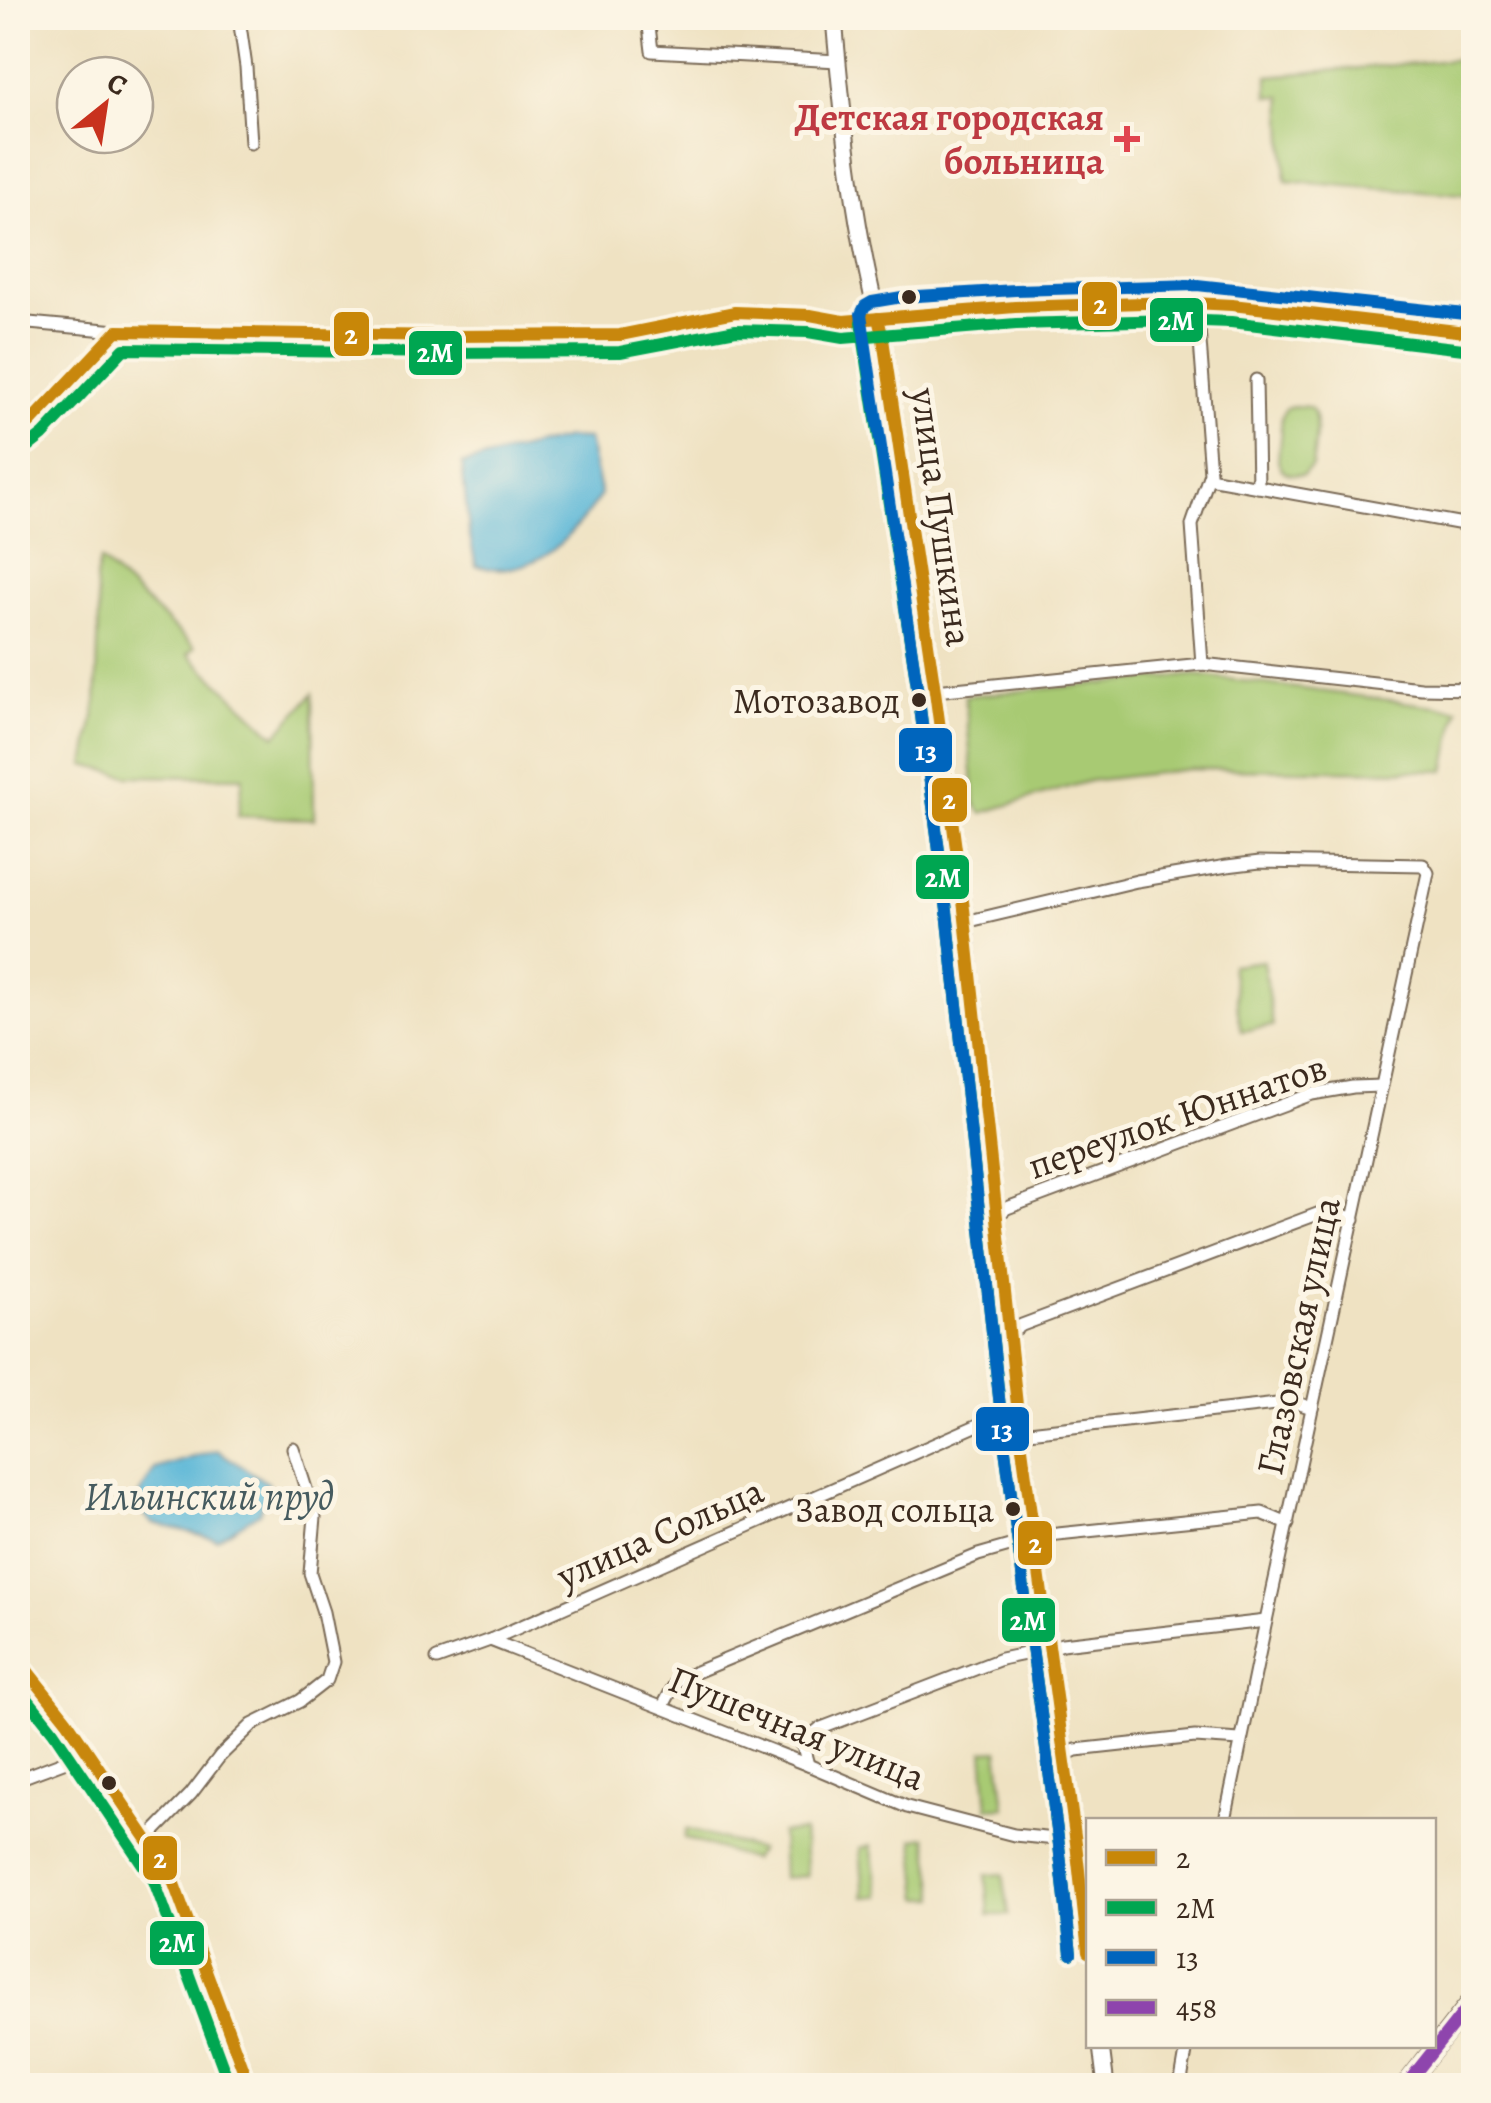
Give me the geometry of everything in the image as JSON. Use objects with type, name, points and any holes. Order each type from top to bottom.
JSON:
[{"type":"main road","points":[[1436,2046],[1474,1998]]},
{"type":"main road","points":[[1405,2086],[1435,2048]]},
{"type":"street","points":[[239,18],[251,143]]},
{"type":"street","points":[[648,18],[652,52],[838,61]]},
{"type":"street","name":"улица Пушкина","points":[[834,18],[849,158],[872,298],[883,339],[964,916]]},
{"type":"street","points":[[1197,302],[1210,474],[1192,526],[1202,664]]},
{"type":"street","points":[[18,322],[117,331],[620,335],[735,312],[843,321],[1015,307],[1197,302],[1474,333]]},
{"type":"street","points":[[18,432],[117,331]]},
{"type":"street","points":[[1256,380],[1258,487]]},
{"type":"street","points":[[1208,478],[1474,526]]},
{"type":"street","points":[[935,691],[1202,664],[1422,688],[1474,689]]},
{"type":"street","name":"Глазовская улица","points":[[964,916],[1137,881],[1260,862],[1423,865],[1428,873],[1225,1818]]},
{"type":"street","points":[[964,916],[1008,1334],[1064,1756],[1082,1843],[1086,1916]]},
{"type":"street","name":"переулок Юннатов","points":[[996,1216],[1007,1208],[1312,1094],[1382,1086]]},
{"type":"street","points":[[1008,1334],[1022,1324],[1328,1210],[1354,1219]]},
{"type":"street","name":"улица Сольца","points":[[437,1659],[490,1640],[988,1421],[1019,1424],[1294,1402],[1312,1408]]},
{"type":"street","points":[[147,1839],[252,1725],[300,1701],[328,1680],[332,1662],[324,1612],[310,1573],[315,1517],[294,1448]]},
{"type":"street","points":[[663,1706],[678,1680],[978,1555],[1048,1535],[1262,1513],[1288,1524]]},
{"type":"street","points":[[808,1764],[804,1746],[819,1729],[1000,1659],[1062,1644],[1266,1620]]},
{"type":"street","name":"Пушечная улица","points":[[490,1640],[808,1764],[907,1807],[1014,1835],[1082,1843]]},
{"type":"street","points":[[18,1659],[67,1721],[170,1873],[249,2086]]},
{"type":"street","points":[[1064,1756],[1076,1750],[1195,1738],[1240,1740]]},
{"type":"street","points":[[18,1780],[87,1753]]},
{"type":"street","points":[[1101,2048],[1106,2086]]},
{"type":"street","points":[[1180,2086],[1187,2048]]},
{"type":"green space","points":[[1473,58],[1473,196],[1286,181],[1282,97],[1268,96],[1268,76]]},
{"type":"green space","points":[[1286,408],[1310,408],[1315,419],[1312,466],[1303,475],[1284,471],[1278,461],[1282,416]]},
{"type":"green space","points":[[100,560],[195,647],[188,654],[275,736],[313,694],[314,819],[238,816],[243,777],[128,776],[85,765],[96,705],[96,579]]},
{"type":"green space","points":[[1197,675],[1458,709],[1445,771],[1191,769],[1089,781],[982,813],[975,804],[965,696]]},
{"type":"green space","points":[[1263,961],[1273,1026],[1241,1031],[1231,965]]},
{"type":"green space","points":[[998,1750],[1005,1807],[988,1808],[983,1751]]},
{"type":"green space","points":[[686,1829],[759,1850],[752,1860],[684,1838]]},
{"type":"green space","points":[[803,1831],[807,1876],[783,1878],[781,1833]]},
{"type":"green space","points":[[927,1837],[937,1898],[920,1898],[914,1839]]},
{"type":"green space","points":[[871,1846],[880,1896],[864,1897],[860,1848]]},
{"type":"green space","points":[[1003,1874],[1009,1915],[989,1915],[986,1875]]},
{"type":"water","points":[[567,438],[588,439],[601,495],[577,527],[549,552],[516,567],[476,566],[462,464]]},
{"type":"water","name":"Ильинский пруд","points":[[217,1450],[269,1484],[259,1513],[217,1539],[152,1523],[134,1503],[155,1469]]},
{"type":"transit line","name":"13","points":[[1071,1954],[1003,1435],[947,911],[861,314],[872,302],[902,297],[1197,285],[1474,315]]},
{"type":"transit line","name":"2","points":[[18,432],[117,331],[620,335],[735,312],[810,315],[843,321],[1015,307],[1175,302],[1474,333]]},
{"type":"transit line","name":"2","points":[[878,318],[964,909],[1020,1433],[1086,1934]]},
{"type":"transit line","name":"2М","points":[[29,446],[124,349],[620,352],[736,330],[808,332],[843,338],[1016,324],[1175,320],[1231,322],[1472,350]]},
{"type":"transit line","name":"2М","points":[[861,322],[947,911],[1003,1435],[1071,1954]]},
{"type":"transit line","name":"2","points":[[18,1659],[67,1721],[170,1873],[249,2086]]},
{"type":"transit line","name":"2М","points":[[18,1687],[53,1731],[154,1881],[230,2086]]},
{"type":"transit line","name":"458","points":[[1436,2047],[1474,1999]]},
{"type":"transit line","name":"458","points":[[1405,2086],[1435,2048]]},
{"type":"place","name":"Детская городская больница","points":[[1127,139]]},
{"type":"place","name":"Мотозавод","points":[[919,700]]},
{"type":"place","name":"Завод сольца","points":[[1013,1509]]}]
